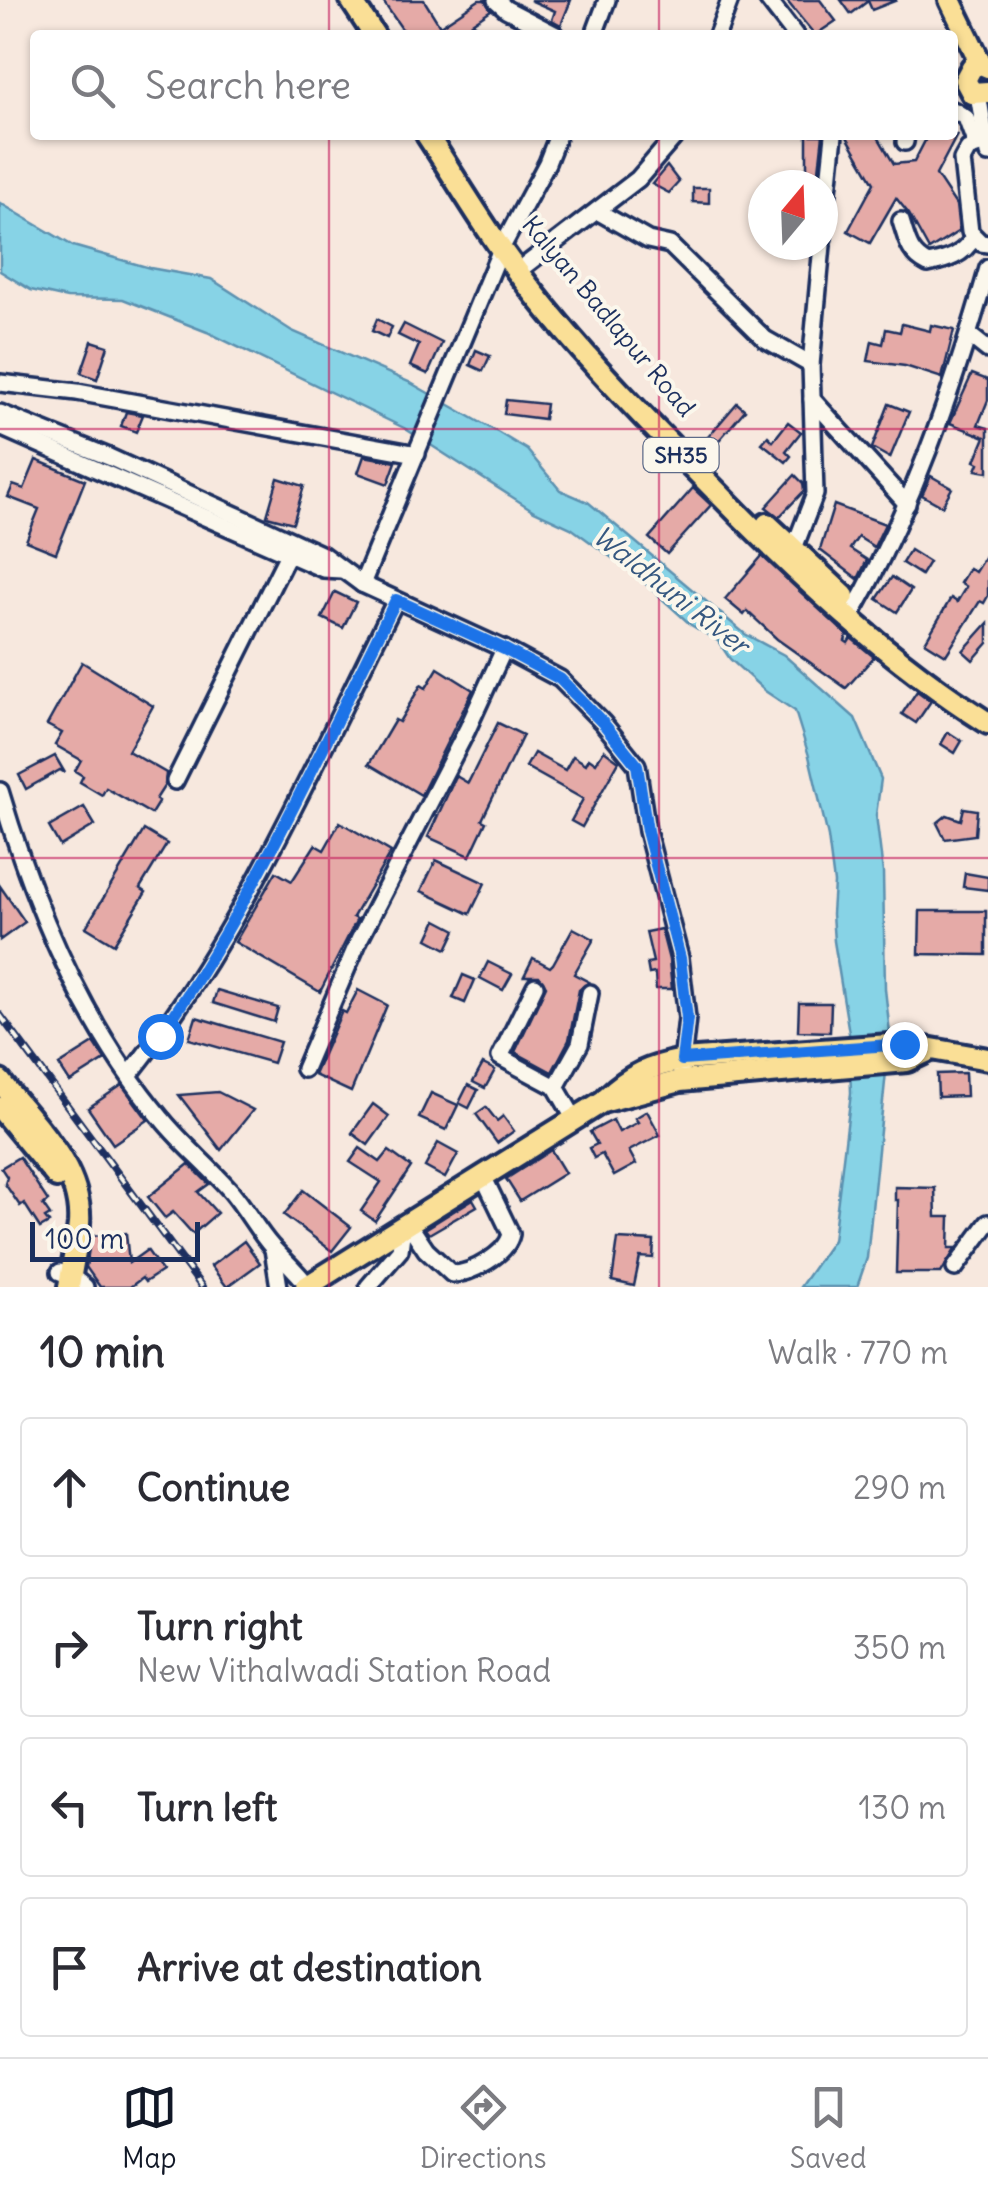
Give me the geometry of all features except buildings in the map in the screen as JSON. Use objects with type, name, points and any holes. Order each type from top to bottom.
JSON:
[{"type":"main road","points":[[339,0],[359,30]]},
{"type":"main road","points":[[351,0],[371,30]]},
{"type":"main road","points":[[936,0],[950,30]]},
{"type":"main road","points":[[950,0],[974,80]]},
{"type":"main road","points":[[958,46],[974,80]]},
{"type":"main road","name":"Kalyan Badlapur Road","points":[[431,140],[504,243],[633,408],[853,613],[988,707]]},
{"type":"main road","name":"Kalyan Badlapur Road","points":[[443,140],[504,243]]},
{"type":"main road","name":"Kalyan Badlapur Road","points":[[853,613],[892,657],[988,723]]},
{"type":"main road","points":[[307,1287],[602,1102],[627,1078],[661,1064],[681,1070],[928,1051],[988,1059]]},
{"type":"main road","points":[[0,1081],[67,1167],[77,1194],[79,1222],[68,1282]]},
{"type":"main road","points":[[0,1108],[56,1174],[64,1194],[68,1282]]},
{"type":"street","points":[[496,0],[546,30]]},
{"type":"street","points":[[596,30],[606,0]]},
{"type":"street","points":[[719,30],[730,0]]},
{"type":"street","points":[[768,0],[791,30]]},
{"type":"street","points":[[974,80],[983,148]]},
{"type":"street","points":[[958,113],[966,118],[983,148]]},
{"type":"street","points":[[362,584],[504,243],[556,140]]},
{"type":"street","points":[[523,267],[638,179],[672,140]]},
{"type":"street","points":[[830,170],[833,140]]},
{"type":"street","points":[[901,222],[910,249],[928,264],[956,256],[981,241],[962,160],[968,150],[983,148]]},
{"type":"street","points":[[597,210],[648,240],[670,246],[766,339],[811,365]]},
{"type":"street","points":[[791,557],[816,494],[811,365],[821,260]]},
{"type":"street","points":[[853,613],[935,435],[988,268]]},
{"type":"street","points":[[969,336],[988,350]]},
{"type":"street","points":[[0,382],[418,451]]},
{"type":"street","points":[[812,399],[906,504]]},
{"type":"street","points":[[0,413],[291,547],[324,555],[362,584],[560,679],[637,765],[647,831],[680,958],[687,1018],[681,1070]]},
{"type":"street","points":[[0,427],[172,494]]},
{"type":"street","points":[[175,781],[291,547]]},
{"type":"street","points":[[130,1074],[208,962],[266,858],[396,600]]},
{"type":"street","points":[[304,1069],[360,940],[468,730],[504,649]]},
{"type":"street","points":[[0,790],[20,853],[72,981],[160,1118],[232,1192],[307,1287]]},
{"type":"street","points":[[535,986],[500,1057],[556,1088],[574,1118]]},
{"type":"street","points":[[556,1088],[580,1044],[590,993]]},
{"type":"street","points":[[406,1225],[452,1274],[465,1273],[504,1249],[511,1234],[483,1176]]},
{"type":"street","points":[[955,1268],[988,1223]]},
{"type":"street","points":[[368,1287],[400,1250],[406,1225]]},
{"type":"street","points":[[273,1248],[279,1287]]},
{"type":"water","name":"Waldhuni River","points":[[0,203],[73,246],[150,268],[211,279],[292,331],[409,382],[499,433],[527,450],[560,490],[588,502],[745,634],[784,655],[855,718],[881,779],[876,815],[883,872],[885,989],[890,1033],[867,1258],[857,1287],[800,1287],[833,1240],[851,1093],[849,1033],[834,941],[834,883],[828,837],[795,711],[765,691],[730,659],[718,641],[691,625],[637,576],[571,528],[534,511],[404,428],[207,332],[123,299],[67,298],[31,290],[0,271]]},
{"type":"railway","points":[[0,1015],[202,1287]]},
{"type":"route","points":[[160,1036],[188,996],[266,858],[396,600],[560,679],[637,765],[647,831],[680,958],[687,1018],[682,1060],[904,1044]]}]
